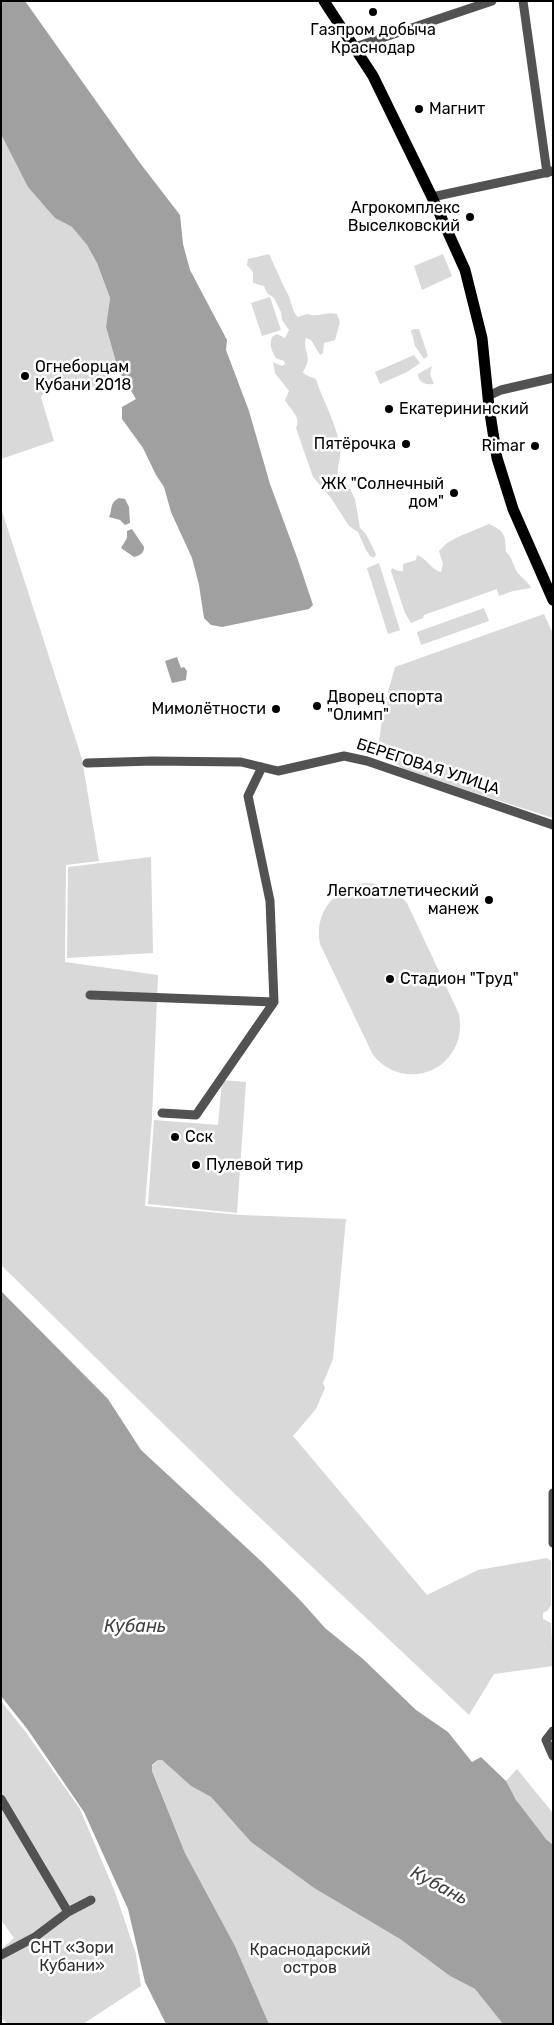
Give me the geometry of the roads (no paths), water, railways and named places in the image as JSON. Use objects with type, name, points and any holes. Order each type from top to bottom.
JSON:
[{"type":"main road","points":[[324,1],[372,76],[454,244],[472,292],[482,338],[497,458],[526,541],[553,600]]},
{"type":"street","points":[[355,47],[492,1]]},
{"type":"street","points":[[432,197],[550,172],[523,1]]},
{"type":"street","points":[[488,396],[501,390],[553,378]]},
{"type":"street","name":"БЕРЕГОВАЯ УЛИЦА","points":[[87,762],[153,760],[241,762],[278,771],[344,756],[358,759],[553,825]]},
{"type":"street","points":[[162,1114],[196,1115],[274,1002],[270,901],[248,796],[262,767]]},
{"type":"street","points":[[90,995],[274,1002]]},
{"type":"street","points":[[553,1493],[553,1543]]},
{"type":"street","points":[[553,1731],[546,1740],[553,1756]]},
{"type":"street","points":[[1,1799],[68,1912]]},
{"type":"street","points":[[1,1954],[35,1937],[68,1912],[91,1900]]},
{"type":"water","points":[[1,1],[25,1],[140,163],[180,215],[183,244],[190,270],[227,340],[226,350],[249,411],[270,484],[313,605],[309,609],[222,627],[211,625],[204,618],[199,585],[192,558],[171,512],[164,487],[143,448],[122,419],[122,407],[136,399],[118,369],[106,327],[110,298],[97,263],[87,245],[72,227],[55,218],[28,187],[1,134]]},
{"type":"water","points":[[119,498],[125,499],[129,507],[130,523],[125,525],[120,520],[109,517],[112,504]]},
{"type":"water","points":[[132,529],[144,547],[142,554],[134,557],[121,548],[127,538],[127,531]]},
{"type":"water","points":[[177,657],[181,668],[184,667],[187,671],[186,680],[172,683],[165,661]]},
{"type":"water","name":"Кубань","points":[[1,1291],[108,1399],[141,1450],[262,1562],[325,1628],[363,1659],[416,1710],[448,1732],[472,1762],[481,1757],[506,1781],[516,1800],[546,1839],[553,1845],[553,2024],[503,2024],[475,1989],[450,1976],[400,1939],[314,1888],[251,1842],[211,1797],[191,1786],[162,1760],[158,1760],[152,1765],[152,1771],[185,1853],[235,1946],[269,2024],[166,2024],[145,1982],[128,1909],[84,1812],[28,1730],[1,1696]]},
{"type":"place","name":"Газпром добыча Краснодар","points":[[373,12]]},
{"type":"place","name":"Магнит","points":[[419,109]]},
{"type":"place","name":"Агрокомплекс Выселковский","points":[[470,217]]},
{"type":"place","name":"Огнеборцам Кубани 2018","points":[[25,376]]},
{"type":"place","name":"Екатерининский","points":[[389,409]]},
{"type":"place","name":"Пятёрочка","points":[[406,444]]},
{"type":"place","name":"Rimar","points":[[535,446]]},
{"type":"place","name":"ЖК \"Солнечный дом\"","points":[[454,493]]},
{"type":"place","name":"Дворец спорта \"Олимп\"","points":[[317,706]]},
{"type":"place","name":"Мимолётности","points":[[276,709]]},
{"type":"place","name":"Легкоатлетический манеж","points":[[489,900]]},
{"type":"place","name":"Стадион \"Труд\"","points":[[390,979]]},
{"type":"place","name":"Сск","points":[[175,1137]]},
{"type":"place","name":"Пулевой тир","points":[[196,1165]]},
{"type":"park label","name":"СНТ «Зори Кубани»","points":[[72,1957]]},
{"type":"park label","name":"Краснодарский остров","points":[[310,1959]]}]
